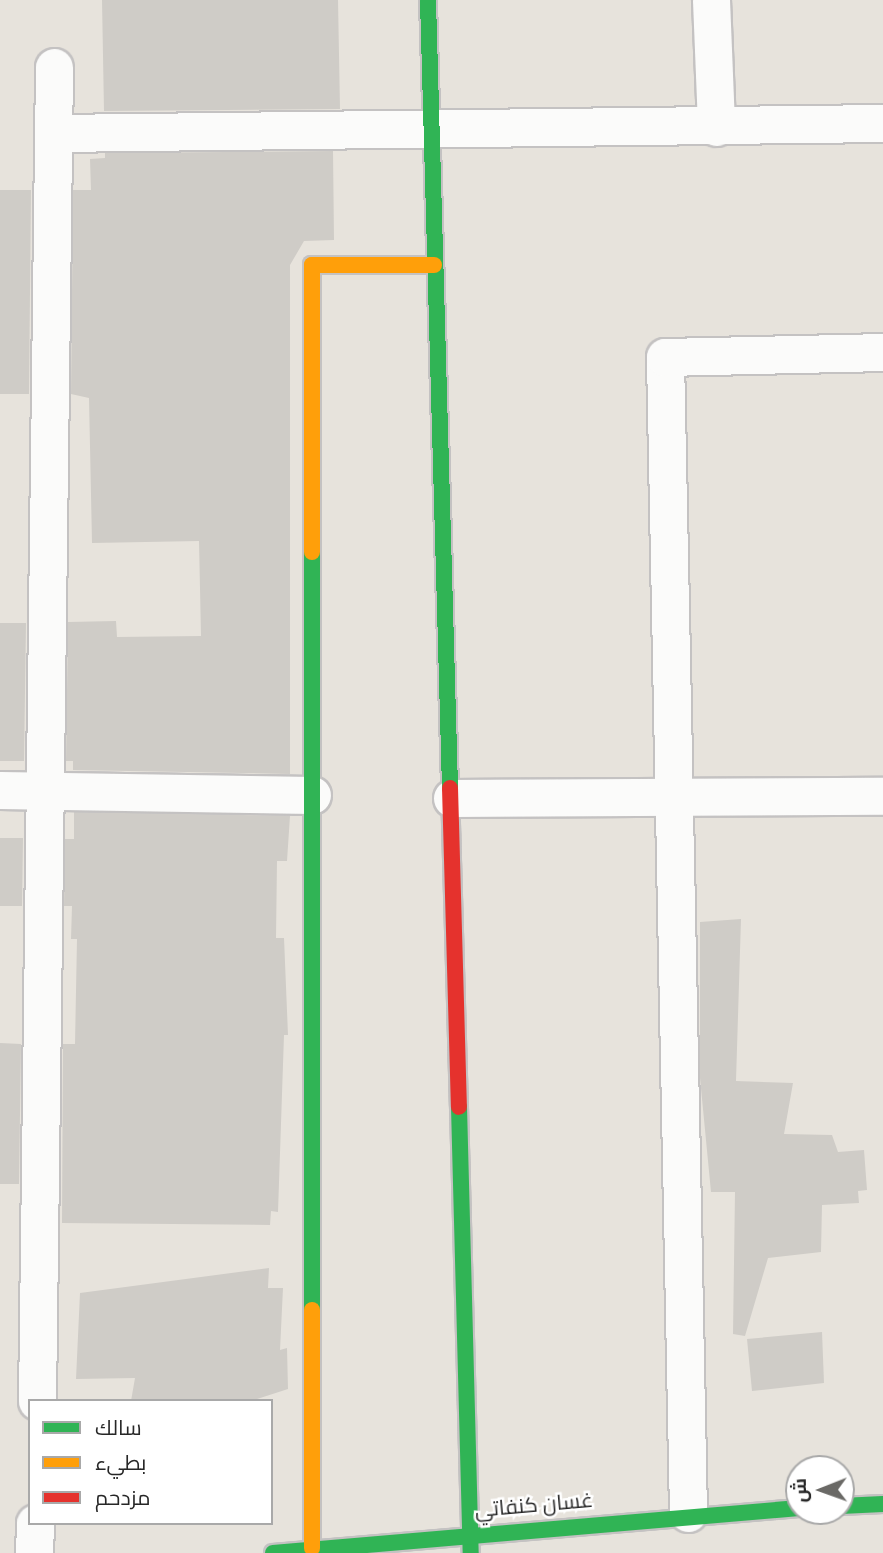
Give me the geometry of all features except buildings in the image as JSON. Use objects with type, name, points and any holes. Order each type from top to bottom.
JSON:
[{"type":"street","points":[[428,0],[433,265],[452,798],[471,1553]]},
{"type":"street","points":[[711,0],[716,127]]},
{"type":"street","points":[[37,1399],[47,790],[54,67]]},
{"type":"street","points":[[54,132],[431,132],[883,123]]},
{"type":"street","points":[[312,1548],[312,265],[433,265]]},
{"type":"street","points":[[688,1513],[665,356],[883,352]]},
{"type":"street","points":[[0,790],[312,795]]},
{"type":"street","points":[[452,798],[883,796]]},
{"type":"street","points":[[855,1505],[883,1504]]},
{"type":"street","name":"غسان كنفاتي","points":[[273,1553],[688,1513],[785,1509]]},
{"type":"street","points":[[34,1553],[35,1525]]},
{"type":"traffic: fast","points":[[428,0],[450,788]]},
{"type":"traffic: fast","points":[[312,552],[312,1310]]},
{"type":"traffic: fast","points":[[459,1107],[471,1553]]},
{"type":"traffic: fast","points":[[855,1505],[883,1504]]},
{"type":"traffic: fast","points":[[273,1553],[785,1509]]},
{"type":"traffic: slow","points":[[312,552],[312,265],[434,265]]},
{"type":"traffic: slow","points":[[312,1310],[312,1548]]},
{"type":"traffic: jam","points":[[450,788],[459,1107]]}]
